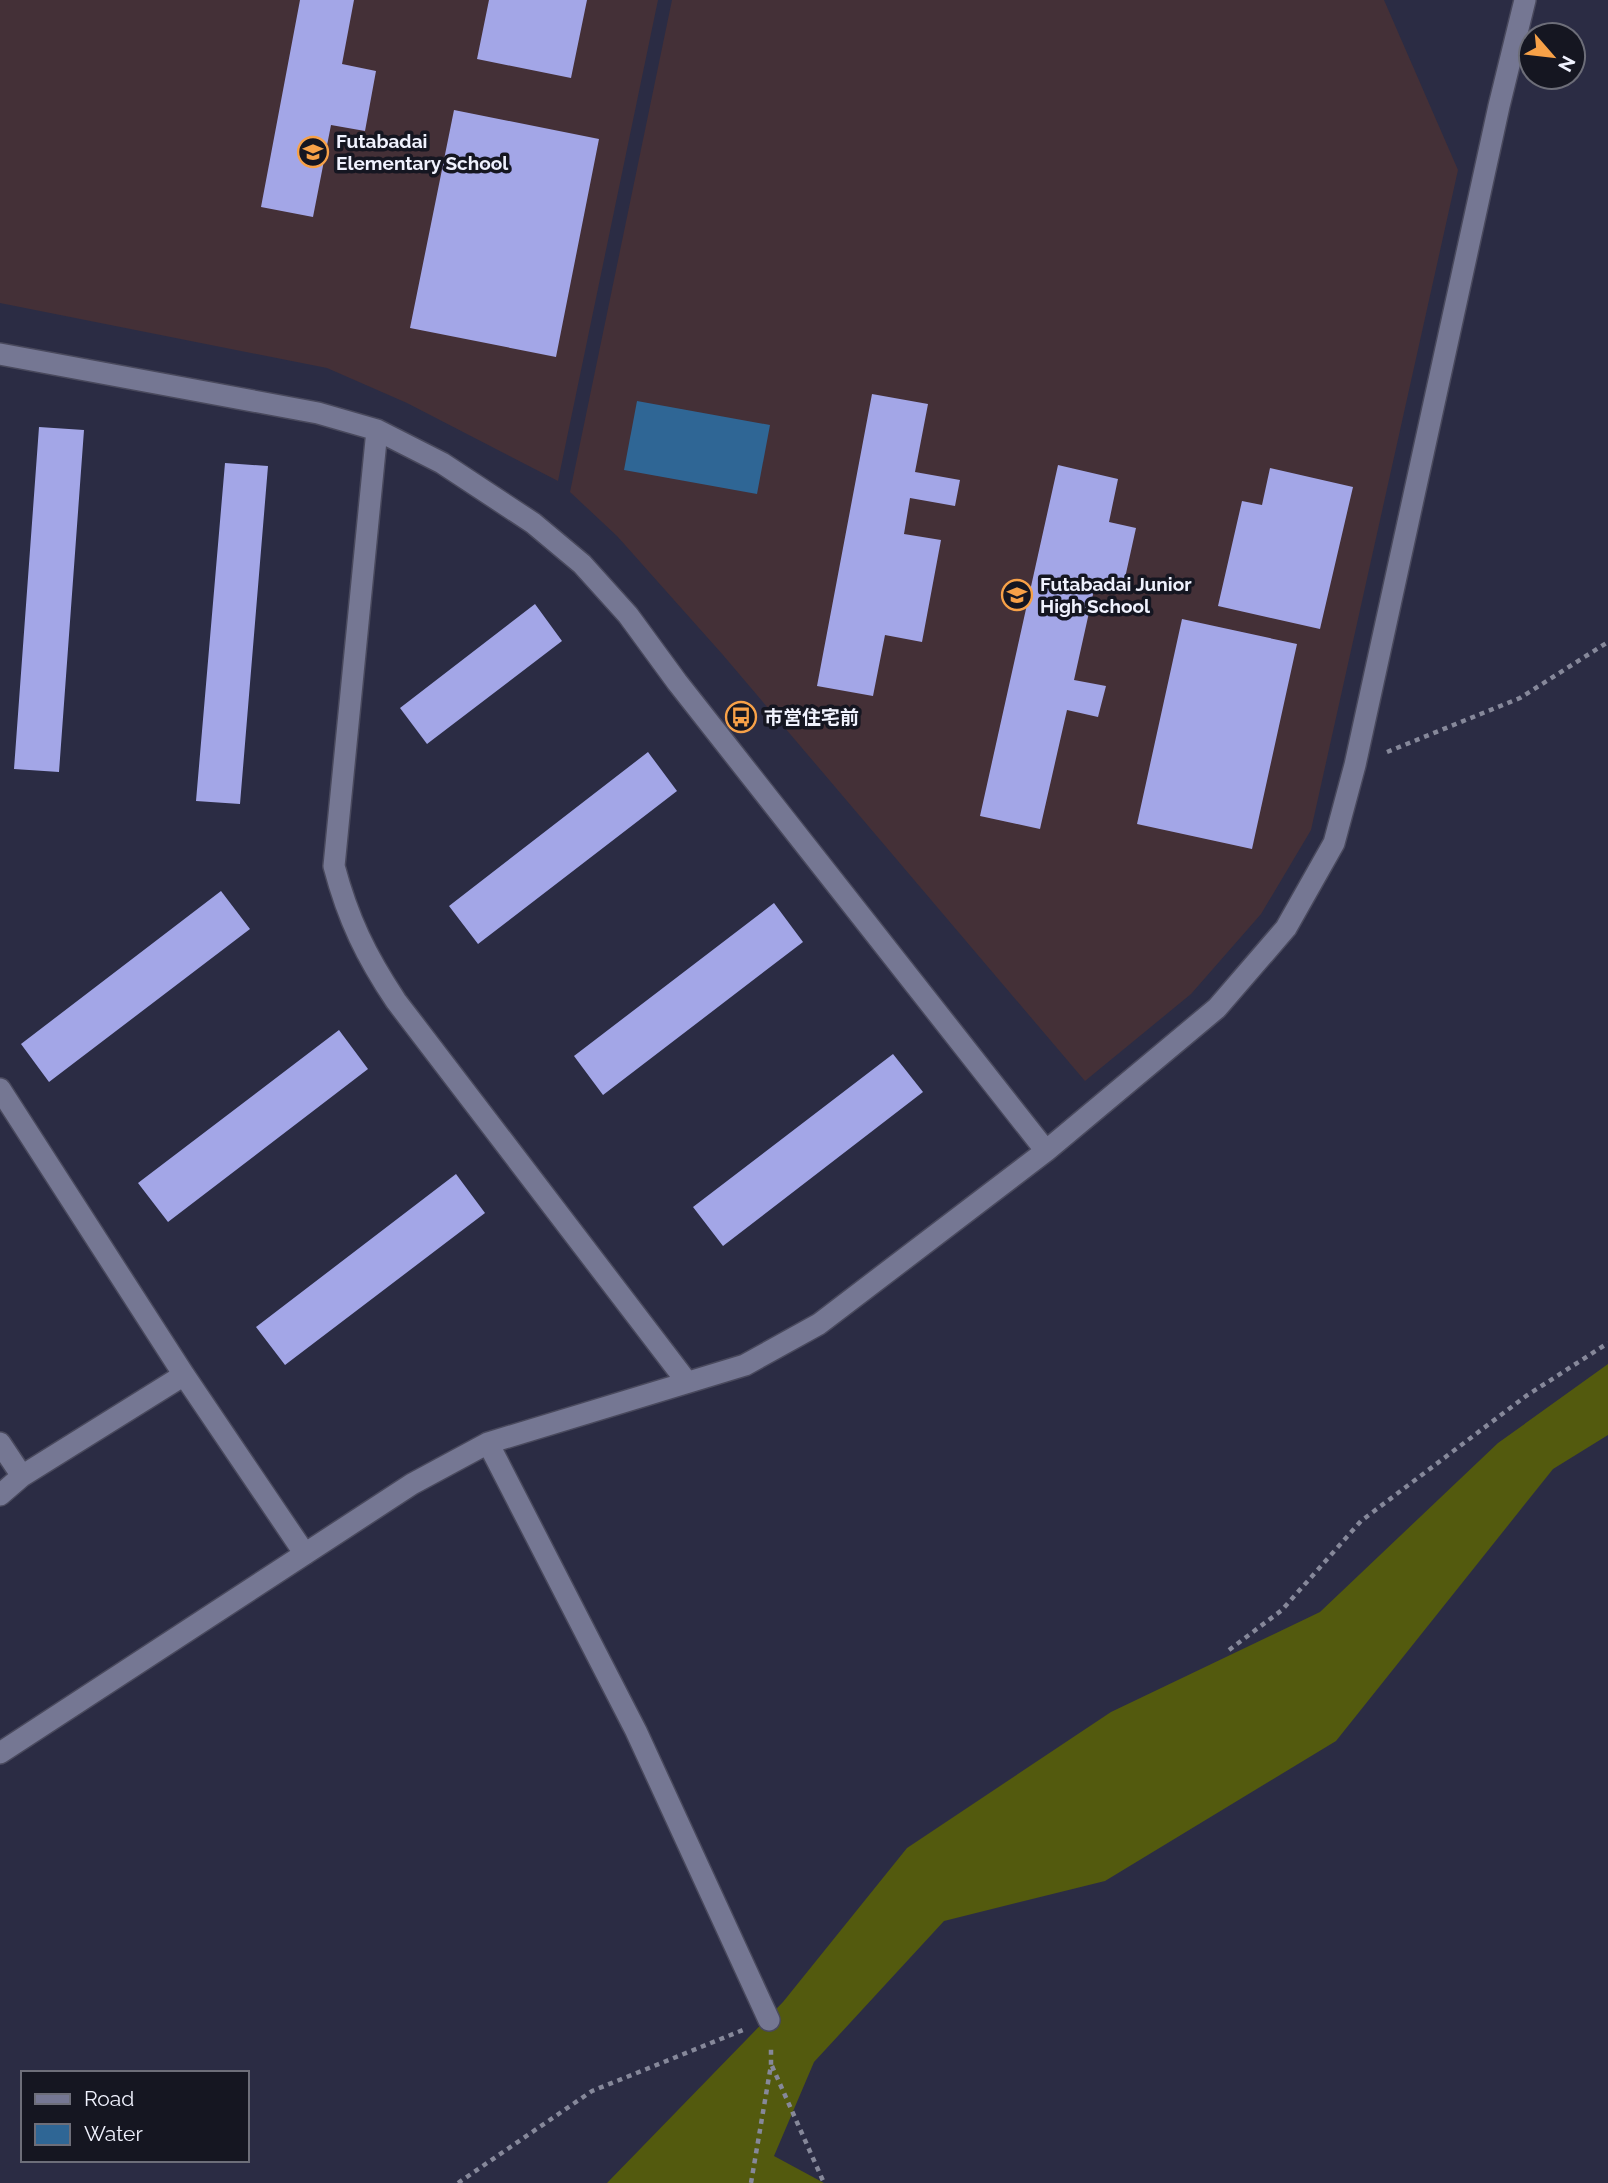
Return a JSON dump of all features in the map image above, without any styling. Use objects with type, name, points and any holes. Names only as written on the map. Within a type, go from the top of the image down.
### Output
[{"type":"street","points":[[0,1753],[412,1484],[488,1443],[745,1365],[819,1324],[1046,1151],[1217,1008],[1286,928],[1334,843],[1354,765],[1496,119],[1525,0]]},
{"type":"street","points":[[0,354],[318,413],[377,430],[481,486],[533,523],[582,564],[628,615],[677,682],[1046,1151]]},
{"type":"street","points":[[377,430],[334,866],[346,912],[368,960],[396,1001],[687,1381]]},
{"type":"street","points":[[0,1089],[184,1375],[305,1554]]},
{"type":"street","points":[[0,1495],[22,1476],[184,1375]]},
{"type":"street","points":[[0,1443],[22,1476]]},
{"type":"street","points":[[488,1443],[636,1731],[769,2020]]},
{"type":"path","points":[[1354,765],[1520,698],[1608,642]]},
{"type":"path","points":[[1229,1650],[1282,1611],[1361,1521],[1526,1396],[1608,1343]]},
{"type":"path","points":[[458,2183],[592,2091],[769,2020]]},
{"type":"path","points":[[751,2183],[772,2066],[824,2183]]},
{"type":"shaded area","name":"Futabadai Elementary School","points":[[0,0],[658,0],[558,481],[407,403],[327,368],[0,303]]},
{"type":"shaded area","name":"Futabadai Junior High School","points":[[672,0],[1384,0],[1458,170],[1311,830],[1261,914],[1191,994],[1085,1081],[723,655],[617,536],[570,492]]},
{"type":"green space","points":[[1608,1364],[1608,1435],[1553,1469],[1336,1741],[1105,1881],[944,1921],[814,2062],[774,2156],[824,2183],[607,2183],[783,2002],[907,1848],[1111,1712],[1320,1612],[1498,1443]]},
{"type":"water","points":[[637,401],[770,425],[757,494],[624,470]]},
{"type":"building","points":[[300,0],[354,0],[342,64],[376,71],[365,131],[331,125],[313,217],[261,207]]},
{"type":"building","points":[[489,0],[587,0],[571,78],[477,59]]},
{"type":"building","points":[[454,110],[599,139],[556,357],[410,328]]},
{"type":"building","points":[[872,394],[928,404],[915,472],[960,480],[955,506],[910,498],[904,534],[941,540],[922,642],[885,635],[873,696],[817,686]]},
{"type":"building","points":[[39,427],[84,430],[59,772],[14,769]]},
{"type":"building","points":[[225,463],[268,466],[240,804],[196,801]]},
{"type":"building","points":[[1058,465],[1118,479],[1109,522],[1136,528],[1123,587],[1096,581],[1074,680],[1106,686],[1098,717],[1067,710],[1040,829],[980,816]]},
{"type":"building","points":[[1270,468],[1353,487],[1320,629],[1218,606],[1242,501],[1262,505]]},
{"type":"building","points":[[535,604],[562,641],[427,744],[400,708]]},
{"type":"building","points":[[1182,619],[1297,644],[1252,849],[1137,824]]},
{"type":"building","points":[[648,752],[677,791],[478,944],[449,906]]},
{"type":"building","points":[[221,891],[250,929],[49,1082],[21,1044]]},
{"type":"building","points":[[774,903],[803,942],[603,1095],[574,1056]]},
{"type":"building","points":[[339,1030],[368,1069],[168,1222],[138,1183]]},
{"type":"building","points":[[893,1054],[923,1092],[723,1246],[693,1207]]},
{"type":"building","points":[[456,1174],[485,1213],[285,1365],[256,1327]]},
{"type":"place","name":"Futabadai Elementary School","points":[[313,152]]},
{"type":"place","name":"Futabadai Junior High School","points":[[1017,595]]},
{"type":"place","name":"市営住宅前","points":[[741,717]]}]
